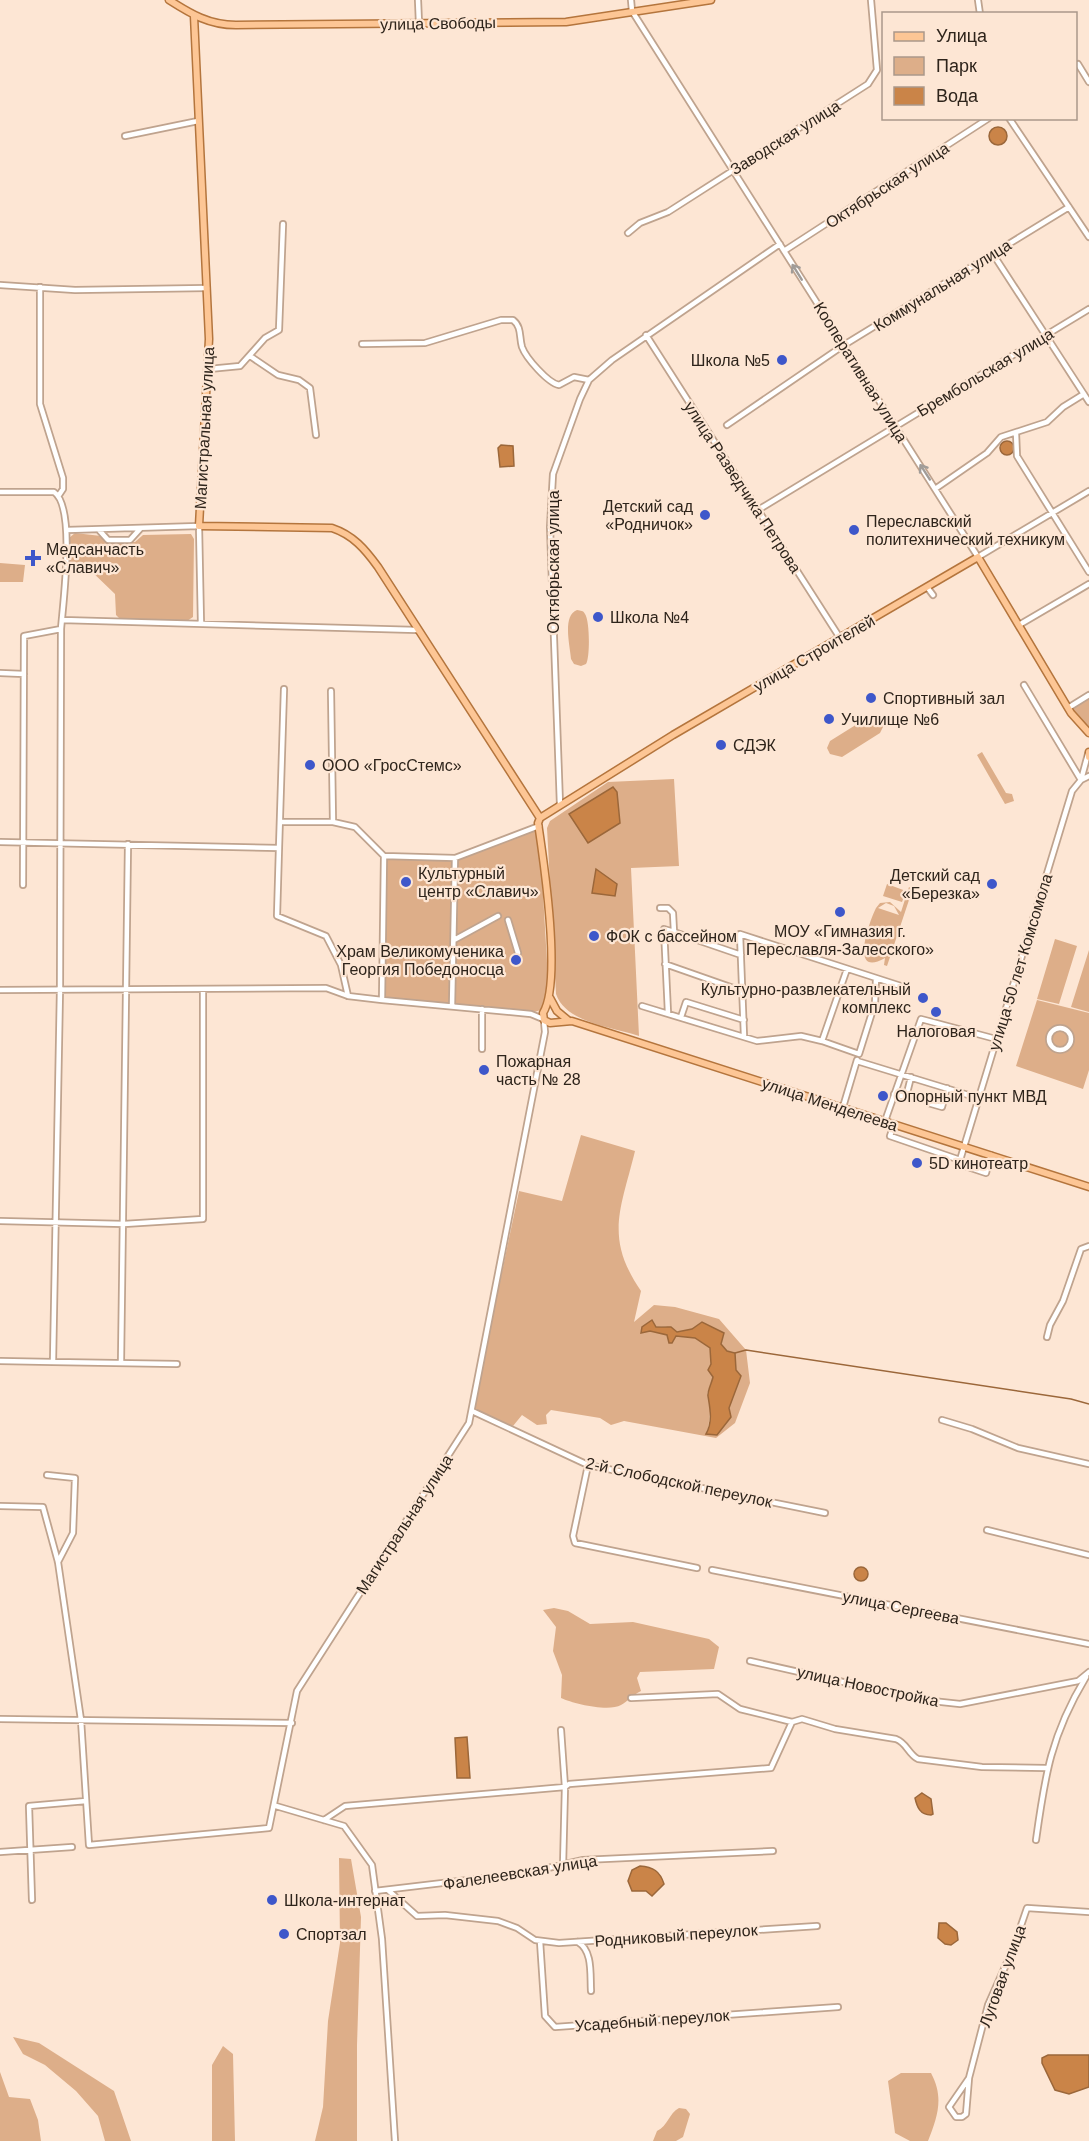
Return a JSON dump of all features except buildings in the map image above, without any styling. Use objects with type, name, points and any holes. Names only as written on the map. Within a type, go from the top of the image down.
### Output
[{"type":"main road","name":"улица Свободы","points":[[169,0],[194,16],[229,25],[566,22],[711,0]]},
{"type":"main road","name":"Магистральная улица","points":[[194,16],[209,369],[199,526],[312,526],[347,533],[367,551],[540,818]]},
{"type":"main road","name":"улица Строителей","points":[[540,818],[673,735],[978,557]]},
{"type":"main road","name":"Кооперативная улица","points":[[978,557],[1068,708],[1089,733]]},
{"type":"main road","points":[[1089,752],[1089,757]]},
{"type":"main road","points":[[540,818],[548,908],[550,998],[544,1020],[570,1021]]},
{"type":"main road","points":[[550,998],[557,1011],[555,1022]]},
{"type":"main road","points":[[545,1010],[551,1008],[570,1021]]},
{"type":"main road","name":"улица Менделеева","points":[[570,1021],[1089,1187]]},
{"type":"street","points":[[418,0],[419,23]]},
{"type":"street","points":[[631,0],[632,11]]},
{"type":"street","name":"Заводская улица","points":[[628,233],[640,223],[668,212],[868,84],[877,70],[871,0]]},
{"type":"street","name":"Кооперативная улица","points":[[632,11],[978,557]]},
{"type":"street","points":[[1077,64],[1089,82]]},
{"type":"street","name":"Октябрьская улица","points":[[784,251],[986,120]]},
{"type":"street","points":[[1010,120],[1089,237]]},
{"type":"street","points":[[125,136],[198,121]]},
{"type":"street","name":"Коммунальная улица","points":[[727,425],[844,345],[1069,207]]},
{"type":"street","points":[[209,369],[240,366],[265,338],[279,330],[283,224]]},
{"type":"street","name":"Октябрьская улица","points":[[560,805],[550,527],[553,474],[574,413],[589,380],[646,335],[780,244]]},
{"type":"street","points":[[993,254],[1089,402]]},
{"type":"street","points":[[0,285],[75,290],[207,288]]},
{"type":"street","points":[[40,287],[40,404],[63,478],[63,489],[59,495],[67,530],[61,629],[62,844],[53,1362]]},
{"type":"street","name":"Брембольская улица","points":[[758,510],[1089,309]]},
{"type":"street","points":[[362,344],[418,344],[501,320],[516,321],[522,349],[547,380],[559,385],[573,377],[589,380]]},
{"type":"street","name":"улица Разведчика Петрова","points":[[646,335],[840,638]]},
{"type":"street","points":[[250,356],[278,375],[299,380],[310,388],[316,435]]},
{"type":"street","points":[[935,489],[987,453],[1001,437],[1047,422],[1063,407],[1084,394]]},
{"type":"street","points":[[1016,433],[1017,456],[1089,572]]},
{"type":"street","points":[[0,492],[48,490],[59,495]]},
{"type":"street","name":"улица Строителей","points":[[978,557],[1089,491]]},
{"type":"street","points":[[67,530],[199,526],[201,624]]},
{"type":"street","points":[[99,530],[108,540],[130,540],[140,529]]},
{"type":"street","points":[[1019,625],[1089,584]]},
{"type":"street","points":[[927,587],[933,595]]},
{"type":"street","points":[[62,620],[417,630]]},
{"type":"street","points":[[22,885],[24,636],[61,629]]},
{"type":"street","points":[[0,673],[24,674]]},
{"type":"street","points":[[1024,685],[1081,780],[1089,776]]},
{"type":"street","points":[[284,689],[277,916],[326,936],[341,965],[348,996]]},
{"type":"street","points":[[331,691],[333,822]]},
{"type":"street","points":[[1068,708],[1089,695]]},
{"type":"street","name":"улица 50 лет Комсомола","points":[[960,1160],[1072,791],[1081,780],[1089,752]]},
{"type":"street","points":[[281,822],[333,822],[355,827],[384,856],[455,858],[539,826]]},
{"type":"street","points":[[0,842],[279,848]]},
{"type":"street","points":[[121,1362],[128,844]]},
{"type":"street","points":[[381,1000],[384,856]]},
{"type":"street","points":[[452,1006],[455,858]]},
{"type":"street","points":[[660,908],[668,908],[672,911],[674,932]]},
{"type":"street","points":[[454,940],[498,916]]},
{"type":"street","points":[[508,920],[518,953]]},
{"type":"street","points":[[668,1013],[663,929],[741,954]]},
{"type":"street","points":[[744,1036],[740,934],[907,988]]},
{"type":"street","points":[[665,964],[742,991]]},
{"type":"street","points":[[822,1041],[846,969]]},
{"type":"street","points":[[843,1107],[875,1003],[876,979]]},
{"type":"street","points":[[0,990],[326,988],[348,996],[531,1014],[544,1020],[545,1032]]},
{"type":"street","points":[[0,1221],[124,1224],[203,1219],[203,989]]},
{"type":"street","points":[[681,1017],[686,1002],[744,1020]]},
{"type":"street","points":[[642,1006],[744,1036],[758,1044],[801,1036],[859,1054]]},
{"type":"street","points":[[478,1008],[482,1049]]},
{"type":"street","points":[[531,1014],[545,1010]]},
{"type":"street","points":[[885,1121],[921,1018],[996,1039]]},
{"type":"street","points":[[545,1032],[555,1022]]},
{"type":"street","points":[[1063,1029],[1069,1034],[1070,1042],[1064,1049],[1056,1049],[1050,1044],[1049,1036],[1055,1030],[1063,1029]]},
{"type":"street","name":"Магистральная улица","points":[[86,1801],[89,1845],[269,1828],[276,1806],[297,1691],[469,1423],[545,1032]]},
{"type":"street","points":[[857,1061],[978,1098]]},
{"type":"street","points":[[894,1094],[906,1097],[911,1077]]},
{"type":"street","points":[[928,1103],[942,1107],[947,1088]]},
{"type":"street","points":[[894,1124],[890,1136],[960,1160],[965,1166],[986,1173],[991,1155]]},
{"type":"street","points":[[1047,1337],[1050,1325],[1063,1301],[1081,1249],[1089,1246]]},
{"type":"street","points":[[0,1361],[177,1364]]},
{"type":"street","name":"2-й Слободской переулок","points":[[472,1411],[588,1465],[825,1513]]},
{"type":"street","points":[[942,1420],[972,1429],[1017,1448],[1089,1464]]},
{"type":"street","points":[[588,1465],[573,1536],[575,1543],[697,1568]]},
{"type":"street","points":[[47,1475],[75,1478],[73,1533],[58,1562]]},
{"type":"street","points":[[0,1506],[43,1508],[58,1562],[81,1720],[86,1801],[29,1806],[32,1900]]},
{"type":"street","points":[[987,1530],[1089,1555]]},
{"type":"street","name":"улица Сергеева","points":[[712,1570],[1089,1644]]},
{"type":"street","name":"улица Новостройка","points":[[750,1661],[923,1700],[960,1704],[1078,1681],[1089,1672]]},
{"type":"street","points":[[1036,1840],[1046,1768],[1065,1712],[1089,1672]]},
{"type":"street","points":[[631,1698],[718,1694],[740,1709],[792,1722],[802,1719],[835,1729],[896,1739],[904,1742],[912,1756],[918,1759],[982,1767],[1046,1768]]},
{"type":"street","points":[[0,1719],[292,1723]]},
{"type":"street","points":[[324,1820],[345,1806],[771,1768],[792,1722]]},
{"type":"street","points":[[561,1730],[567,1786],[563,1866]]},
{"type":"street","points":[[276,1806],[344,1826],[372,1865],[382,1939],[395,2141]]},
{"type":"street","points":[[0,1852],[72,1847]]},
{"type":"street","name":"Фалелеевская улица","points":[[375,1891],[526,1874],[583,1860],[773,1851]]},
{"type":"street","points":[[388,1891],[417,1916],[445,1915],[498,1921],[517,1928],[538,1940]]},
{"type":"street","name":"Луговая улица","points":[[969,2078],[950,2107],[956,2117],[966,2114],[969,2078],[988,2005],[1027,1908],[1089,1912]]},
{"type":"street","name":"Родниковый переулок","points":[[538,1940],[578,1942],[817,1926]]},
{"type":"street","name":"Усадебный переулок","points":[[538,1940],[545,2016],[555,2027],[838,2007]]},
{"type":"street","points":[[578,1942],[585,1946],[588,1957],[591,1991]]},
{"type":"green space","points":[[75,533],[101,536],[106,542],[135,542],[143,535],[191,534],[194,539],[193,617],[187,621],[120,619],[116,615],[115,594],[88,568],[65,569],[69,538]]},
{"type":"green space","points":[[0,563],[25,565],[23,582],[0,582]]},
{"type":"green space","points":[[577,610],[585,614],[589,631],[587,660],[586,664],[581,666],[574,664],[571,659],[569,639],[568,624],[572,613]]},
{"type":"green space","points":[[1089,697],[1089,730],[1070,709]]},
{"type":"green space","points":[[870,716],[881,719],[884,725],[880,733],[842,757],[830,754],[827,748],[830,741]]},
{"type":"green space","points":[[982,752],[1006,793],[1012,794],[1014,801],[1005,804],[977,755]]},
{"type":"green space","points":[[674,779],[679,866],[631,868],[639,1036],[580,1018],[561,1004],[556,994],[547,828],[550,821],[608,782]]},
{"type":"green space","points":[[539,826],[549,996],[544,1009],[531,1013],[382,1000],[384,856],[455,858]]},
{"type":"green space","points":[[887,884],[906,891],[902,902],[883,896]]},
{"type":"green space","points":[[909,887],[913,888],[887,966],[884,965],[885,958],[874,962],[867,961],[864,955],[864,945],[876,908],[880,903],[890,902],[901,912]],"holes":[[[886,903],[894,906],[899,915],[878,908]]]},
{"type":"green space","points":[[1055,939],[1077,946],[1059,1004],[1037,999]]},
{"type":"green space","points":[[1089,950],[1089,1012],[1071,1007]]},
{"type":"green space","points":[[1037,1000],[1089,1013],[1089,1070],[1083,1089],[1016,1066]]},
{"type":"green space","points":[[581,1135],[635,1151],[619,1223],[622,1254],[641,1291],[634,1322],[654,1305],[675,1307],[719,1319],[746,1350],[750,1383],[735,1423],[716,1438],[624,1421],[611,1425],[600,1418],[551,1410],[546,1415],[547,1424],[537,1425],[522,1415],[513,1426],[473,1410],[519,1191],[562,1201]],"holes":[[[702,1322],[724,1333],[721,1344],[727,1351],[735,1354],[736,1370],[740,1374],[729,1406],[731,1417],[718,1433],[708,1431],[711,1402],[707,1394],[713,1377],[709,1367],[711,1364],[710,1348],[695,1338],[650,1331],[641,1333],[659,1326],[668,1327],[677,1332],[692,1329]]]},
{"type":"green space","points":[[554,1608],[568,1611],[590,1624],[633,1622],[709,1639],[719,1647],[714,1669],[640,1672],[637,1678],[641,1691],[616,1707],[583,1705],[561,1698],[562,1675],[553,1651],[556,1627],[543,1610]]},
{"type":"green space","points":[[339,1858],[351,1859],[361,1917],[357,2141],[315,2141],[323,2107],[328,2021],[340,1943]]},
{"type":"green space","points":[[13,2037],[39,2043],[114,2091],[131,2141],[105,2141],[98,2116],[76,2091],[45,2065],[23,2054]]},
{"type":"green space","points":[[223,2046],[233,2054],[235,2141],[212,2141],[212,2065]]},
{"type":"green space","points":[[0,2072],[9,2097],[30,2099],[38,2120],[41,2141],[0,2141]]},
{"type":"green space","points":[[901,2073],[931,2073],[935,2082],[938,2107],[928,2141],[910,2141],[895,2133],[888,2081]]},
{"type":"green space","points":[[679,2108],[686,2109],[690,2114],[683,2137],[676,2141],[653,2141],[657,2131]]},
{"type":"water","points":[[998,127],[1004,130],[1007,136],[1004,142],[998,145],[992,142],[989,136],[992,130]]},
{"type":"water","points":[[1007,441],[1012,443],[1014,448],[1012,453],[1007,455],[1002,453],[1000,448],[1002,443]]},
{"type":"water","points":[[501,445],[513,446],[514,466],[500,467],[498,448]]},
{"type":"water","points":[[613,787],[617,792],[620,823],[588,843],[569,814]]},
{"type":"water","points":[[596,869],[617,884],[615,896],[592,893]]},
{"type":"water","points":[[652,1320],[656,1327],[671,1327],[677,1332],[692,1329],[702,1322],[724,1333],[721,1344],[727,1351],[735,1353],[736,1370],[741,1376],[729,1408],[731,1417],[717,1435],[706,1434],[710,1420],[708,1394],[713,1377],[708,1370],[711,1364],[710,1348],[695,1338],[676,1336],[672,1343],[669,1343],[667,1335],[650,1331],[641,1333],[642,1327]]},
{"type":"water","points":[[861,1567],[866,1569],[868,1574],[866,1579],[861,1581],[856,1579],[854,1574],[856,1569]]},
{"type":"water","points":[[467,1737],[470,1778],[457,1778],[455,1738]]},
{"type":"water","points":[[922,1793],[931,1799],[933,1814],[931,1815],[922,1812],[917,1804],[915,1798]]},
{"type":"water","points":[[640,1866],[655,1870],[664,1884],[652,1896],[646,1891],[632,1891],[628,1881],[632,1870]]},
{"type":"water","points":[[939,1923],[946,1923],[957,1932],[958,1940],[951,1945],[945,1944],[938,1938]]},
{"type":"water","points":[[1048,2055],[1089,2055],[1089,2087],[1069,2094],[1055,2090],[1042,2063],[1042,2058]]},
{"type":"waterway","points":[[735,1353],[746,1350],[1071,1399],[1089,1404]]},
{"type":"place","name":"Школа №5","points":[[782,360]]},
{"type":"place","name":"Детский сад «Родничок»","points":[[705,515]]},
{"type":"place","name":"Переславский политехнический техникум","points":[[854,530]]},
{"type":"place","name":"Медсанчасть «Славич»","points":[[33,558]]},
{"type":"place","name":"Школа №4","points":[[598,617]]},
{"type":"place","name":"Спортивный зал","points":[[871,698]]},
{"type":"place","name":"Училище №6","points":[[829,719]]},
{"type":"place","name":"СДЭК","points":[[721,745]]},
{"type":"place","name":"ООО «ГросСтемс»","points":[[310,765]]},
{"type":"place","name":"Культурный центр «Славич»","points":[[406,882]]},
{"type":"place","name":"Детский сад «Березка»","points":[[992,884]]},
{"type":"place","name":"МОУ «Гимназия г. Переславля-Залесского»","points":[[840,912]]},
{"type":"place","name":"ФОК с бассейном","points":[[594,936]]},
{"type":"place","name":"Храм Великомученика Георгия Победоносца","points":[[516,960]]},
{"type":"place","name":"Культурно-развлекательный комплекс","points":[[923,998]]},
{"type":"place","name":"Налоговая","points":[[936,1012]]},
{"type":"place","name":"Пожарная часть № 28","points":[[484,1070]]},
{"type":"place","name":"Опорный пункт МВД","points":[[883,1096]]},
{"type":"place","name":"5D кинотеатр","points":[[917,1163]]},
{"type":"place","name":"Школа-интернат","points":[[272,1900]]},
{"type":"place","name":"Спортзал","points":[[284,1934]]}]
